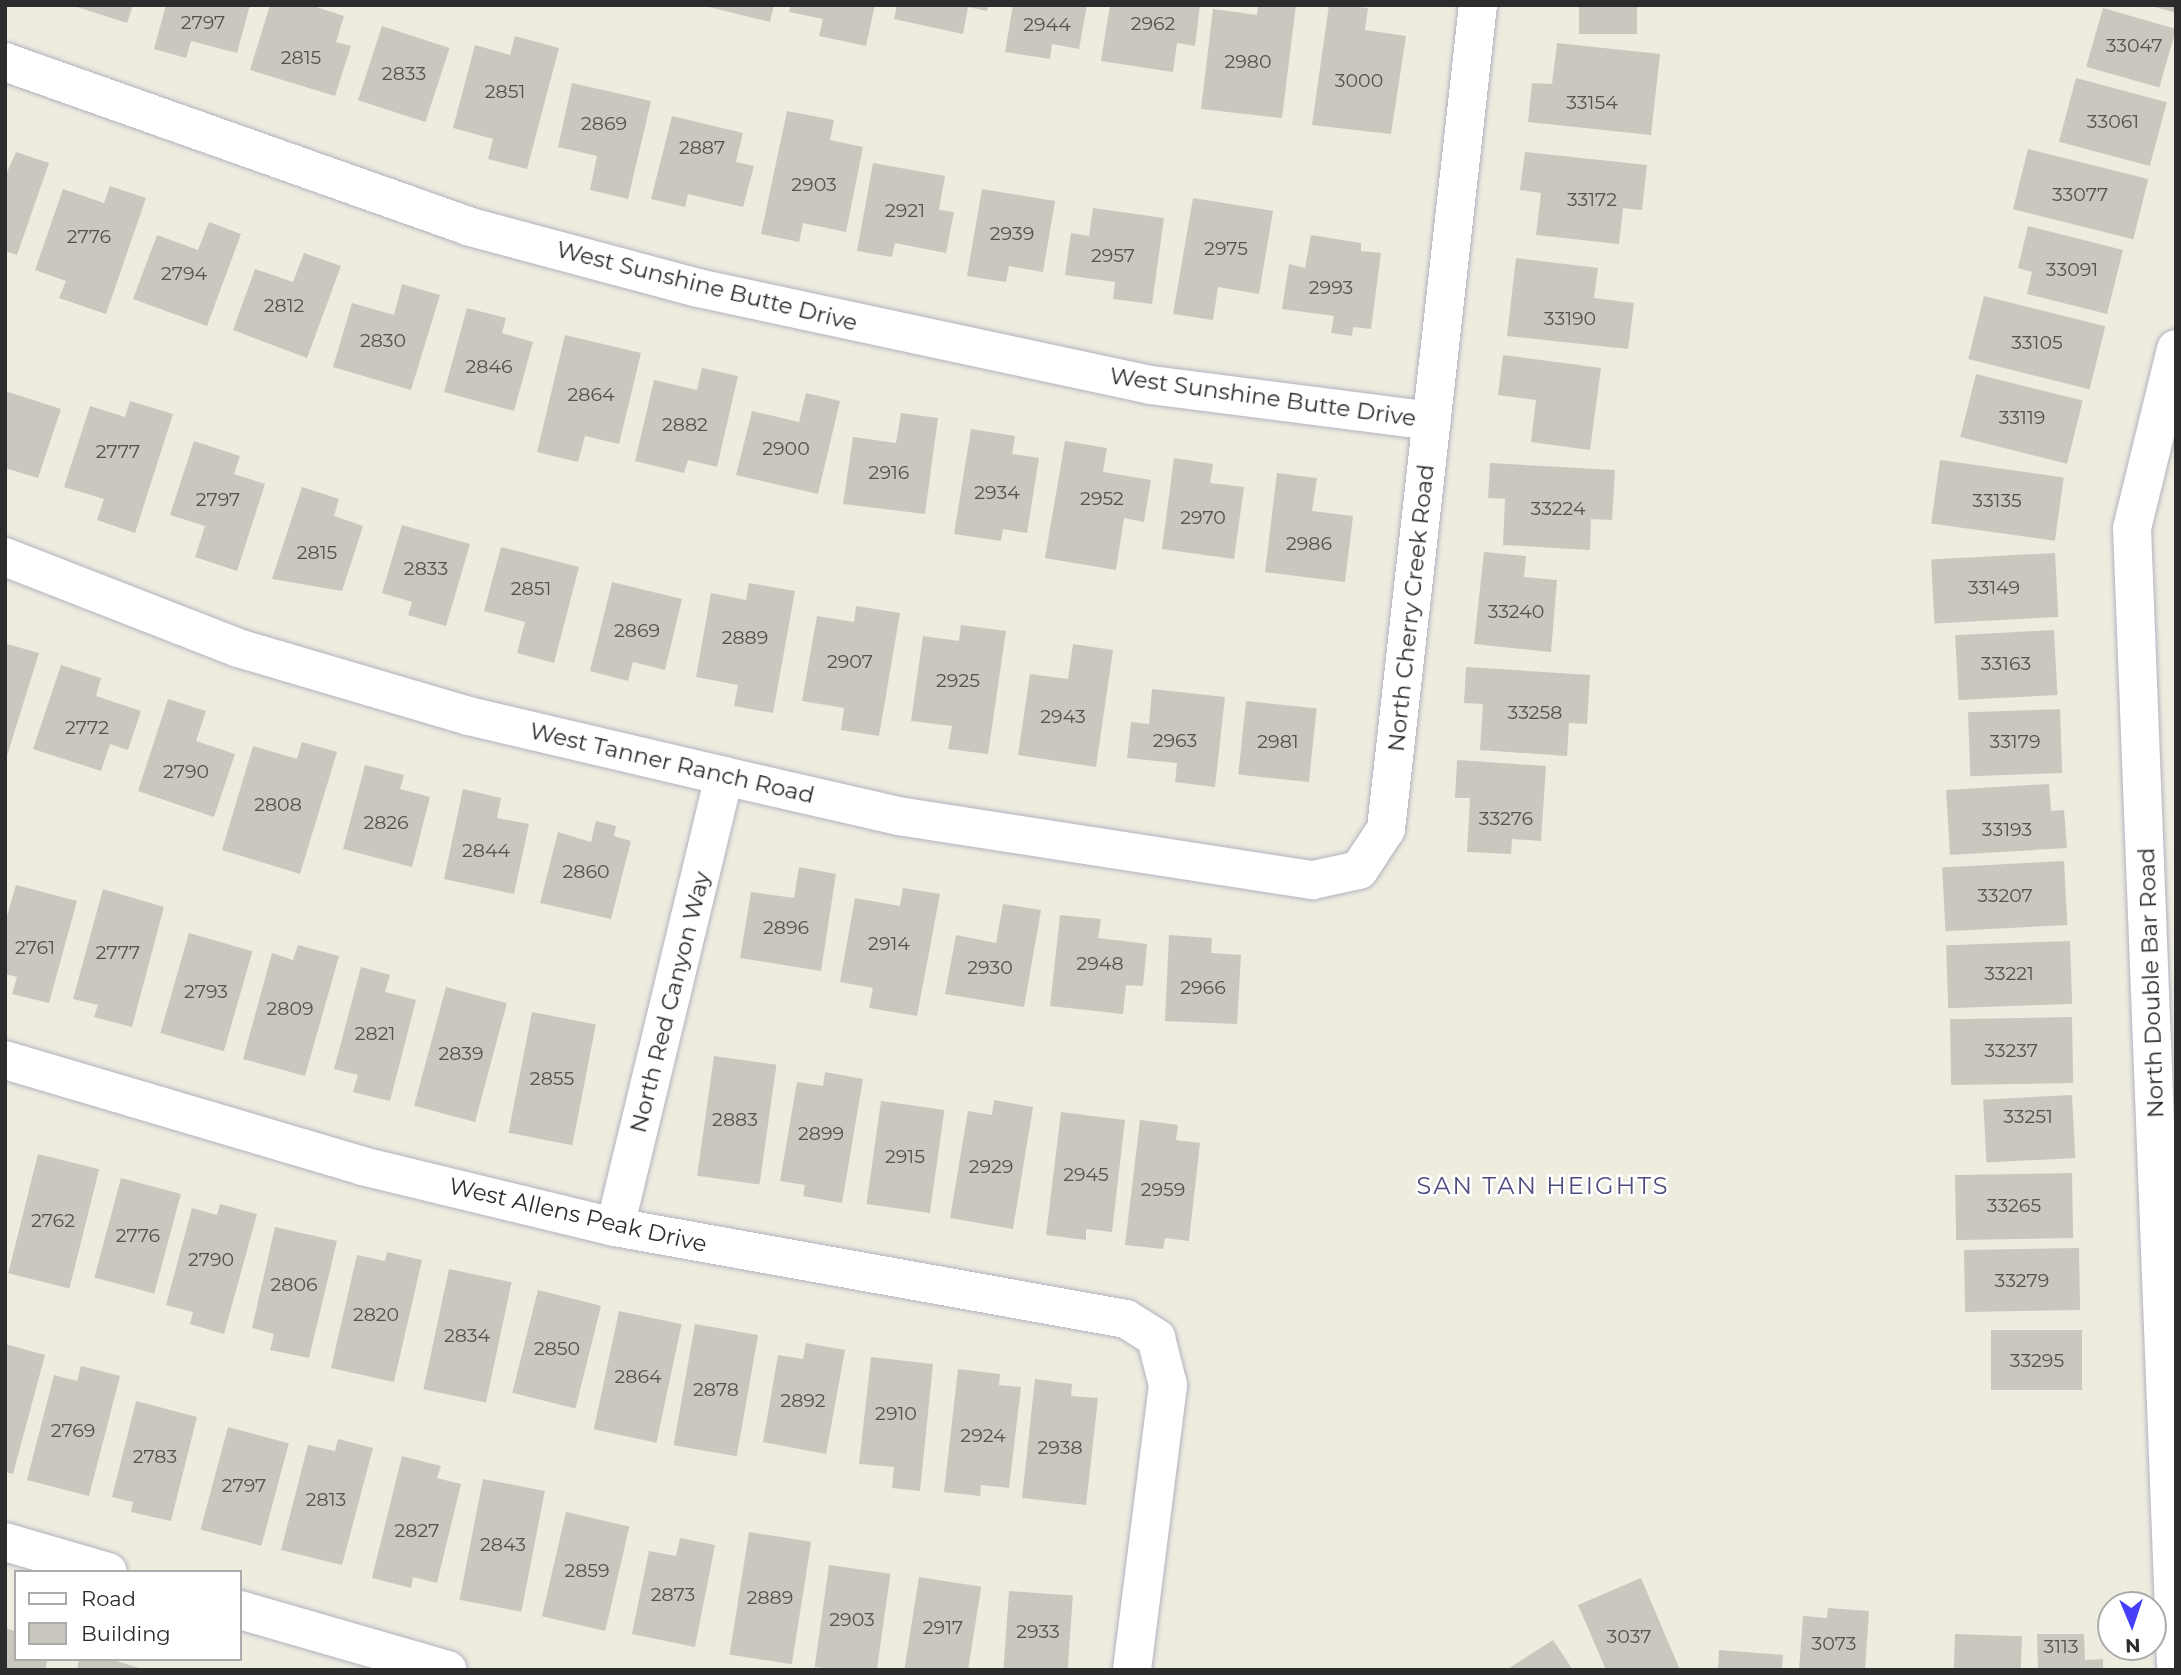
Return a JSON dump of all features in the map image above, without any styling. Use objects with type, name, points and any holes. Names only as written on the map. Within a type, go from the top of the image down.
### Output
[{"type":"street","name":"North Cherry Creek Road","points":[[1359,870],[1386,830],[1478,5]]},
{"type":"street","name":"West Sunshine Butte Drive","points":[[5,62],[467,226],[698,288],[1151,385],[1432,421]]},
{"type":"street","name":"North Double Bar Road","points":[[2176,349],[2164,438],[2133,528],[2162,906],[2176,1663]]},
{"type":"street","name":"West Tanner Ranch Road","points":[[5,556],[238,648],[469,716],[724,776],[898,816],[1313,880],[1359,870]]},
{"type":"street","name":"North Red Canyon Way","points":[[615,1227],[724,776]]},
{"type":"street","name":"West Allens Peak Drive","points":[[5,1060],[362,1166],[615,1227],[1126,1318],[1156,1338],[1168,1385],[1132,1670]]},
{"type":"street","points":[[5,1542],[101,1570]]},
{"type":"street","points":[[242,1611],[448,1670]]},
{"type":"building","points":[[71,5],[133,5],[127,23]]},
{"type":"building","points":[[166,5],[250,5],[237,53],[191,41],[186,58],[154,49]]},
{"type":"building","points":[[270,5],[310,5],[344,16],[336,42],[351,46],[335,96],[250,70]]},
{"type":"building","points":[[701,5],[774,5],[770,22]]},
{"type":"building","points":[[791,5],[875,5],[866,46],[819,36],[823,19],[789,12]]},
{"type":"building","points":[[897,5],[988,5],[987,11],[968,7],[963,34],[894,19]]},
{"type":"building","points":[[1013,5],[1087,5],[1079,49],[1052,44],[1050,59],[1005,52]]},
{"type":"building","points":[[1110,5],[1200,5],[1195,46],[1177,43],[1173,72],[1101,61]]},
{"type":"building","points":[[1258,5],[1296,5],[1282,118],[1201,109],[1213,9],[1257,15]]},
{"type":"building","points":[[1329,5],[1368,8],[1365,30],[1406,36],[1391,134],[1312,125]]},
{"type":"building","points":[[1579,5],[1637,5],[1637,34],[1579,34]]},
{"type":"building","points":[[2176,5],[2176,13],[2152,6]]},
{"type":"building","points":[[2103,8],[2176,29],[2159,88],[2086,67]]},
{"type":"building","points":[[382,26],[450,48],[425,122],[358,100]]},
{"type":"building","points":[[515,36],[559,48],[527,169],[488,159],[493,139],[453,128],[475,45],[510,55]]},
{"type":"building","points":[[1557,43],[1660,54],[1651,135],[1528,122],[1532,83],[1552,84]]},
{"type":"building","points":[[2076,78],[2167,102],[2150,166],[2059,142]]},
{"type":"building","points":[[572,83],[651,101],[628,199],[590,190],[597,156],[558,147]]},
{"type":"building","points":[[787,111],[834,120],[830,140],[863,147],[846,232],[803,223],[799,242],[761,234]]},
{"type":"building","points":[[672,116],[743,133],[736,162],[754,166],[743,207],[688,194],[685,207],[651,199]]},
{"type":"building","points":[[2028,149],[2148,179],[2133,239],[2013,209]]},
{"type":"building","points":[[16,152],[49,163],[17,255],[5,251],[5,177]]},
{"type":"building","points":[[1525,152],[1647,165],[1642,210],[1623,208],[1619,244],[1536,235],[1541,193],[1520,190]]},
{"type":"building","points":[[873,163],[945,176],[939,210],[954,212],[946,253],[895,243],[892,257],[857,251]]},
{"type":"building","points":[[110,186],[146,198],[106,314],[59,298],[66,281],[35,270],[63,189],[104,203]]},
{"type":"building","points":[[982,189],[1055,201],[1043,272],[1009,266],[1006,282],[967,276]]},
{"type":"building","points":[[1193,198],[1273,211],[1259,294],[1218,287],[1213,320],[1173,314]]},
{"type":"building","points":[[1093,208],[1164,218],[1152,304],[1113,299],[1115,282],[1065,275],[1071,233],[1089,236]]},
{"type":"building","points":[[209,222],[241,234],[207,326],[133,299],[157,235],[198,250]]},
{"type":"building","points":[[2028,226],[2123,250],[2107,314],[2027,294],[2032,272],[2018,268]]},
{"type":"building","points":[[1311,235],[1361,243],[1361,251],[1381,253],[1371,329],[1353,327],[1352,336],[1331,333],[1334,316],[1282,309],[1289,264],[1305,268]]},
{"type":"building","points":[[304,253],[341,266],[307,358],[233,330],[255,269],[293,282]]},
{"type":"building","points":[[1516,258],[1598,268],[1594,298],[1634,303],[1628,349],[1507,336]]},
{"type":"building","points":[[402,284],[440,295],[411,390],[333,367],[352,303],[394,315]]},
{"type":"building","points":[[1984,296],[2105,326],[2090,389],[1968,359]]},
{"type":"building","points":[[467,308],[506,318],[502,333],[533,342],[514,411],[444,392]]},
{"type":"building","points":[[565,335],[641,353],[619,444],[585,436],[578,462],[537,452]]},
{"type":"building","points":[[1503,355],[1601,368],[1590,450],[1531,442],[1536,400],[1498,395]]},
{"type":"building","points":[[702,368],[738,376],[717,467],[688,460],[684,473],[635,461],[654,380],[697,390]]},
{"type":"building","points":[[1976,374],[2083,401],[2067,464],[1960,437]]},
{"type":"building","points":[[5,391],[61,409],[38,478],[5,468]]},
{"type":"building","points":[[806,393],[840,401],[818,494],[736,475],[752,411],[799,422]]},
{"type":"building","points":[[130,401],[173,414],[135,533],[97,520],[104,499],[64,487],[90,406],[125,417]]},
{"type":"building","points":[[901,413],[938,418],[925,514],[843,504],[853,437],[896,443]]},
{"type":"building","points":[[971,429],[1015,436],[1012,454],[1039,458],[1027,533],[1003,529],[1001,541],[954,534]]},
{"type":"building","points":[[194,441],[240,456],[234,474],[265,484],[237,571],[195,557],[205,526],[170,515]]},
{"type":"building","points":[[1065,441],[1107,448],[1103,472],[1151,480],[1144,522],[1124,518],[1116,570],[1045,558]]},
{"type":"building","points":[[1174,458],[1213,464],[1210,483],[1244,487],[1234,559],[1162,549]]},
{"type":"building","points":[[1940,460],[2064,477],[2055,541],[1931,523]]},
{"type":"building","points":[[1490,463],[1615,470],[1612,520],[1591,519],[1590,550],[1503,545],[1505,499],[1488,498]]},
{"type":"building","points":[[1277,473],[1317,478],[1312,511],[1353,516],[1345,582],[1265,572]]},
{"type":"building","points":[[302,487],[339,499],[334,516],[363,526],[342,591],[272,579]]},
{"type":"building","points":[[402,525],[470,544],[446,626],[408,615],[412,602],[382,593]]},
{"type":"building","points":[[501,547],[579,567],[554,663],[517,653],[525,622],[484,611]]},
{"type":"building","points":[[1484,552],[1526,556],[1524,577],[1557,580],[1551,652],[1474,644]]},
{"type":"building","points":[[2055,553],[2058,617],[1935,623],[1931,559]]},
{"type":"building","points":[[612,582],[682,599],[665,670],[633,662],[628,681],[590,671]]},
{"type":"building","points":[[749,583],[795,591],[773,713],[734,706],[738,685],[696,677],[711,593],[746,600]]},
{"type":"building","points":[[856,606],[900,613],[879,736],[841,730],[844,708],[802,701],[817,616],[854,622]]},
{"type":"building","points":[[961,625],[1006,631],[988,754],[948,749],[952,726],[911,721],[923,636],[959,641]]},
{"type":"building","points":[[2054,630],[2057,695],[1959,700],[1955,635]]},
{"type":"building","points":[[7,644],[39,653],[6,759],[5,649]]},
{"type":"building","points":[[1073,644],[1113,650],[1096,767],[1018,755],[1030,674],[1068,679]]},
{"type":"building","points":[[61,665],[101,678],[96,696],[141,711],[128,750],[110,744],[101,771],[33,749]]},
{"type":"building","points":[[1466,667],[1590,675],[1587,724],[1569,723],[1567,756],[1480,750],[1483,704],[1464,703]]},
{"type":"building","points":[[1152,689],[1225,697],[1215,787],[1175,782],[1177,763],[1127,758],[1131,722],[1149,724]]},
{"type":"building","points":[[168,699],[206,711],[196,741],[235,754],[214,817],[138,791]]},
{"type":"building","points":[[1246,701],[1317,708],[1309,782],[1238,775]]},
{"type":"building","points":[[2060,709],[2062,773],[1970,776],[1968,712]]},
{"type":"building","points":[[302,742],[337,752],[300,874],[222,850],[253,746],[297,759]]},
{"type":"building","points":[[1457,760],[1546,766],[1541,841],[1512,839],[1511,854],[1467,852],[1470,798],[1455,798]]},
{"type":"building","points":[[365,765],[404,775],[400,789],[430,797],[412,867],[343,849]]},
{"type":"building","points":[[2049,784],[2051,811],[2064,810],[2067,848],[1950,855],[1946,790]]},
{"type":"building","points":[[463,789],[501,798],[497,818],[529,824],[514,894],[444,879]]},
{"type":"building","points":[[596,821],[616,826],[614,836],[631,841],[611,919],[540,903],[558,832],[591,842]]},
{"type":"building","points":[[2064,861],[2067,925],[1946,931],[1942,867]]},
{"type":"building","points":[[799,867],[836,874],[821,971],[740,958],[751,892],[794,898]]},
{"type":"building","points":[[16,885],[77,901],[49,1003],[12,994],[17,977],[5,974],[5,923]]},
{"type":"building","points":[[903,888],[940,894],[917,1016],[869,1008],[873,988],[840,982],[855,898],[900,906]]},
{"type":"building","points":[[103,889],[164,907],[132,1027],[94,1017],[98,1005],[73,999]]},
{"type":"building","points":[[1003,904],[1041,910],[1024,1007],[945,994],[956,935],[996,943]]},
{"type":"building","points":[[1060,915],[1101,919],[1098,938],[1147,944],[1143,986],[1126,985],[1123,1014],[1050,1006]]},
{"type":"building","points":[[189,933],[252,951],[224,1051],[160,1033]]},
{"type":"building","points":[[1169,935],[1212,938],[1211,953],[1241,955],[1237,1024],[1165,1021]]},
{"type":"building","points":[[2070,941],[2072,1004],[1948,1008],[1946,945]]},
{"type":"building","points":[[298,945],[339,956],[305,1076],[243,1059],[272,953],[293,960]]},
{"type":"building","points":[[361,967],[390,975],[385,992],[416,1000],[390,1101],[353,1092],[358,1075],[334,1069]]},
{"type":"building","points":[[446,987],[507,1003],[475,1122],[414,1106]]},
{"type":"building","points":[[532,1012],[596,1024],[572,1145],[509,1133]]},
{"type":"building","points":[[2072,1017],[2073,1083],[1951,1085],[1950,1019]]},
{"type":"building","points":[[714,1056],[776,1065],[760,1185],[697,1176]]},
{"type":"building","points":[[825,1072],[863,1079],[842,1203],[803,1196],[805,1185],[780,1181],[797,1082],[823,1086]]},
{"type":"building","points":[[2072,1095],[2075,1158],[1986,1163],[1983,1100]]},
{"type":"building","points":[[994,1100],[1033,1107],[1013,1229],[950,1218],[968,1111],[992,1115]]},
{"type":"building","points":[[881,1101],[944,1110],[930,1213],[867,1204]]},
{"type":"building","points":[[1061,1112],[1125,1120],[1112,1232],[1086,1229],[1086,1240],[1046,1235]]},
{"type":"building","points":[[1140,1120],[1178,1125],[1176,1140],[1200,1143],[1189,1241],[1165,1238],[1163,1249],[1125,1245]]},
{"type":"building","points":[[38,1154],[99,1169],[69,1289],[8,1273]]},
{"type":"building","points":[[2072,1173],[2073,1238],[1956,1240],[1955,1175]]},
{"type":"building","points":[[121,1178],[181,1194],[154,1294],[94,1277]]},
{"type":"building","points":[[220,1204],[257,1214],[224,1334],[190,1324],[193,1312],[166,1305],[192,1208],[217,1215]]},
{"type":"building","points":[[275,1227],[337,1241],[309,1358],[270,1350],[274,1334],[252,1328]]},
{"type":"building","points":[[2079,1248],[2080,1310],[1965,1312],[1964,1250]]},
{"type":"building","points":[[387,1252],[422,1260],[394,1382],[331,1368],[357,1255],[385,1261]]},
{"type":"building","points":[[449,1269],[512,1282],[486,1403],[423,1389]]},
{"type":"building","points":[[538,1290],[601,1306],[575,1409],[512,1393]]},
{"type":"building","points":[[619,1311],[682,1324],[656,1443],[594,1429]]},
{"type":"building","points":[[695,1324],[758,1335],[737,1456],[674,1445]]},
{"type":"building","points":[[1991,1330],[2082,1330],[2082,1390],[1991,1390]]},
{"type":"building","points":[[806,1343],[845,1350],[826,1454],[763,1442],[778,1355],[803,1359]]},
{"type":"building","points":[[5,1344],[45,1355],[13,1474],[5,1472]]},
{"type":"building","points":[[871,1357],[933,1364],[920,1491],[892,1488],[894,1467],[859,1464]]},
{"type":"building","points":[[81,1366],[120,1376],[89,1496],[27,1480],[54,1375],[77,1381]]},
{"type":"building","points":[[958,1369],[1000,1374],[999,1385],[1021,1387],[1009,1488],[981,1485],[980,1496],[944,1492]]},
{"type":"building","points":[[1035,1379],[1072,1384],[1071,1396],[1098,1398],[1086,1505],[1022,1498]]},
{"type":"building","points":[[136,1401],[197,1417],[171,1521],[131,1512],[133,1502],[112,1497]]},
{"type":"building","points":[[228,1427],[289,1443],[261,1546],[201,1529]]},
{"type":"building","points":[[338,1439],[373,1448],[342,1565],[281,1550],[308,1445],[335,1451]]},
{"type":"building","points":[[402,1456],[441,1466],[437,1478],[461,1484],[437,1583],[413,1577],[411,1588],[372,1578]]},
{"type":"building","points":[[483,1479],[545,1491],[521,1612],[460,1600]]},
{"type":"building","points":[[566,1512],[629,1527],[605,1631],[542,1616]]},
{"type":"building","points":[[749,1532],[811,1542],[792,1664],[730,1654]]},
{"type":"building","points":[[680,1538],[715,1545],[695,1647],[632,1634],[649,1551],[676,1556]]},
{"type":"building","points":[[829,1565],[890,1574],[877,1670],[815,1667]]},
{"type":"building","points":[[919,1577],[981,1587],[968,1670],[904,1670]]},
{"type":"building","points":[[1641,1578],[1680,1670],[1606,1670],[1578,1605]]},
{"type":"building","points":[[1009,1591],[1073,1595],[1068,1670],[1003,1670]]},
{"type":"building","points":[[1828,1608],[1869,1611],[1865,1670],[1799,1670],[1803,1616],[1827,1618]]},
{"type":"building","points":[[5,1628],[14,1630],[14,1661],[47,1661],[45,1670],[5,1670]]},
{"type":"building","points":[[1955,1634],[2022,1636],[2021,1670],[1954,1670]]},
{"type":"building","points":[[2037,1634],[2084,1634],[2085,1660],[2103,1661],[2103,1670],[2038,1670]]},
{"type":"building","points":[[1553,1640],[1573,1670],[1506,1670]]},
{"type":"building","points":[[1719,1650],[1783,1655],[1782,1670],[1718,1670]]},
{"type":"building","points":[[79,1661],[117,1661],[146,1670],[77,1670]]},
{"type":"district","name":"SAN TAN HEIGHTS","points":[[1543,1186]]}]
